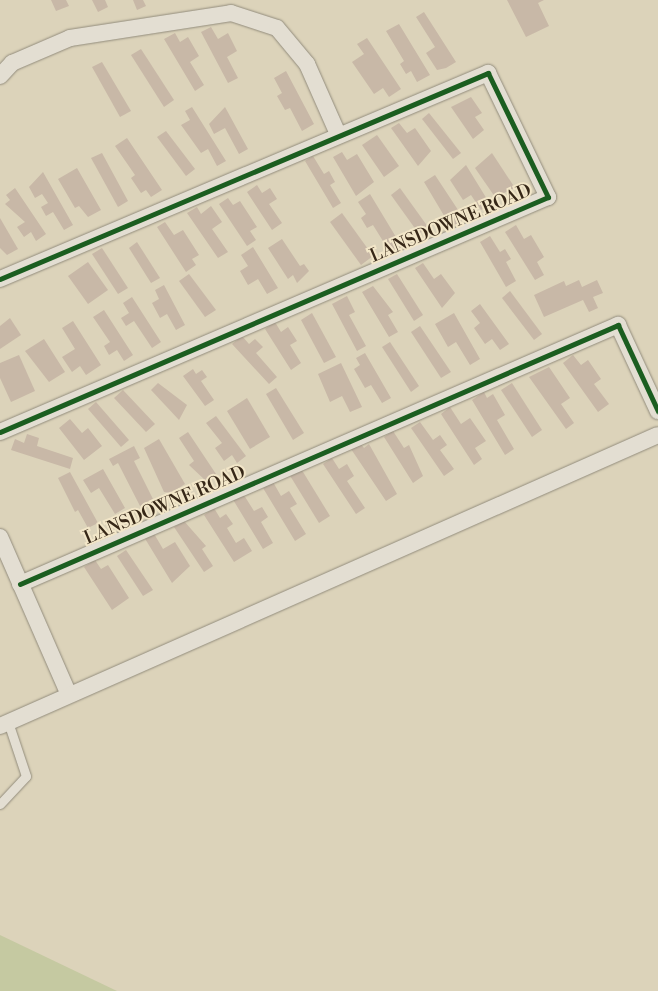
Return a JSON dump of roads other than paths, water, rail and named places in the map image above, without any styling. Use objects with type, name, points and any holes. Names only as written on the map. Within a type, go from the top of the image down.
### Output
[{"type":"street","points":[[0,76],[12,63],[70,38],[231,13],[277,28],[307,64],[338,134]]},
{"type":"street","name":"LANSDOWNE ROAD","points":[[0,279],[338,134],[488,73],[548,197],[0,432]]},
{"type":"street","name":"LANSDOWNE ROAD","points":[[20,584],[618,325],[658,411]]},
{"type":"street","points":[[4,724],[68,693],[658,435]]},
{"type":"street","points":[[0,537],[68,693]]},
{"type":"lane","points":[[0,804],[26,776],[4,724]]}]
